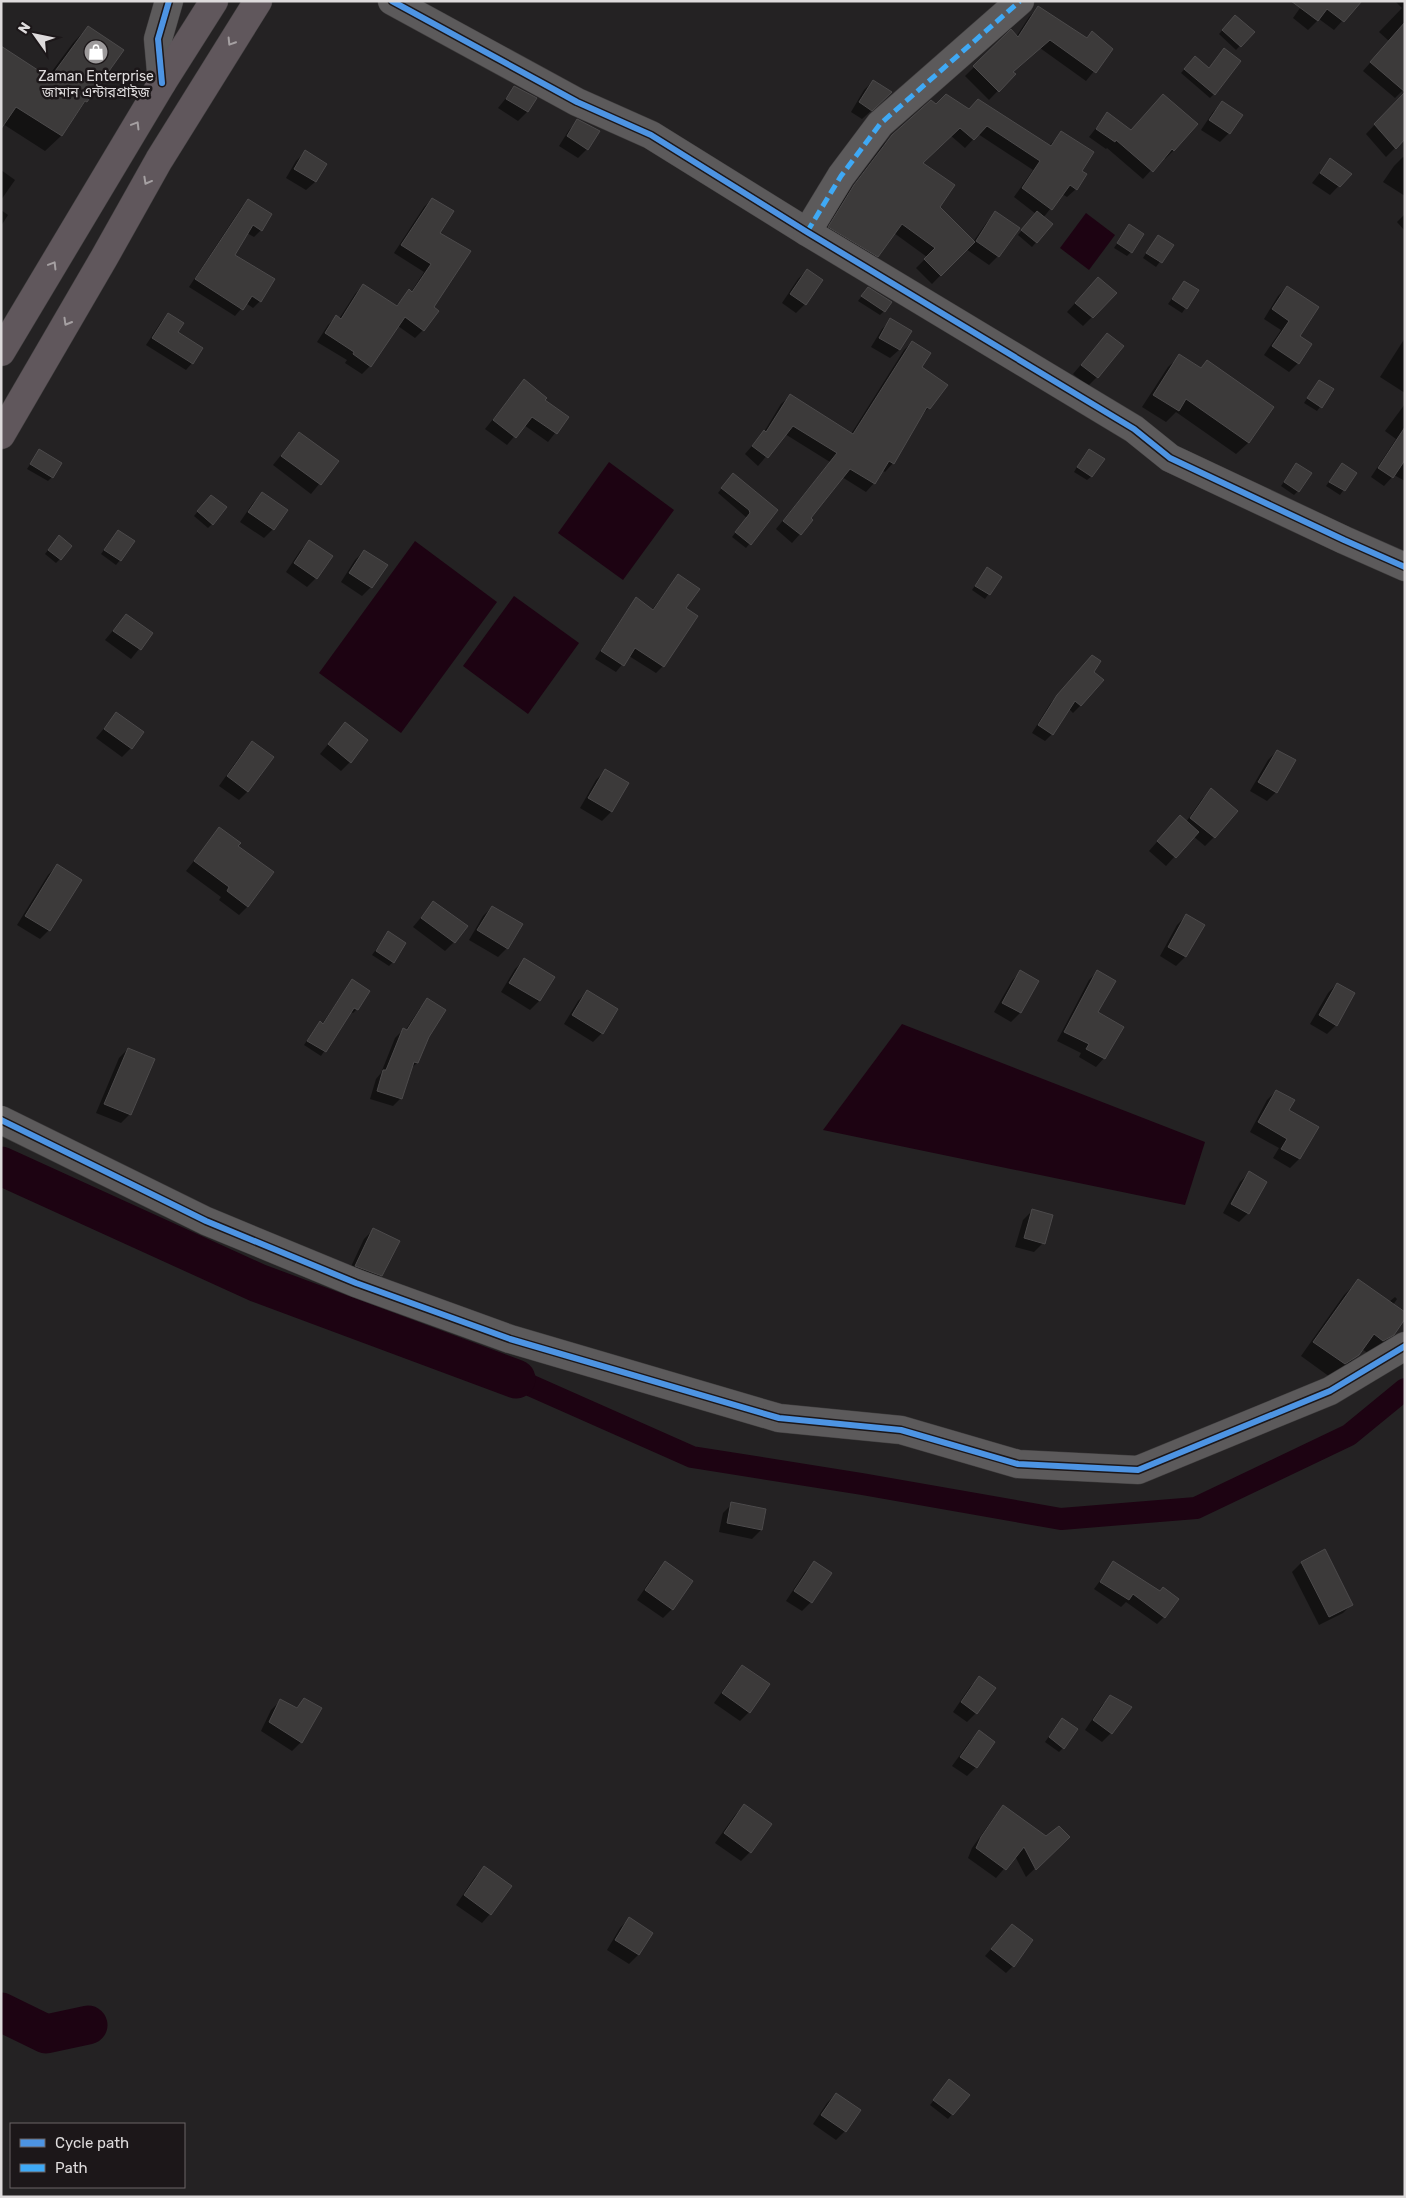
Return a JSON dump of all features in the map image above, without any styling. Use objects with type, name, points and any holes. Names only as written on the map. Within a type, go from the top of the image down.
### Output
[{"type":"highway","points":[[1,352],[162,83],[214,1]]},
{"type":"highway","points":[[1,435],[159,160],[258,2]]},
{"type":"street","points":[[162,83],[158,39],[169,1]]},
{"type":"street","points":[[392,1],[577,102],[651,135],[807,232],[1134,429],[1170,458],[1405,567]]},
{"type":"street","points":[[807,232],[841,176],[880,124],[1020,1]]},
{"type":"street","points":[[1,1120],[206,1221],[356,1283],[510,1339],[779,1418],[901,1430],[1018,1464],[1138,1470],[1330,1391],[1405,1346]]},
{"type":"shaded area","points":[[1086,213],[1115,235],[1089,270],[1060,248]]},
{"type":"shaded area","points":[[609,462],[674,510],[623,580],[558,533]]},
{"type":"shaded area","points":[[415,541],[497,602],[401,733],[319,673]]},
{"type":"shaded area","points":[[514,596],[579,643],[528,714],[463,666]]},
{"type":"shaded area","points":[[902,1024],[1205,1142],[1185,1205],[823,1130]]},
{"type":"building","points":[[1291,1],[1362,1],[1344,22],[1327,9],[1318,21]]},
{"type":"building","points":[[1038,6],[1087,38],[1092,31],[1113,49],[1096,73],[1050,40],[1013,72],[1016,74],[999,92],[973,66],[1011,29],[1018,37]]},
{"type":"building","points":[[1235,15],[1255,32],[1241,47],[1222,30]]},
{"type":"building","points":[[1405,22],[1405,92],[1370,62]]},
{"type":"building","points":[[88,26],[124,50],[87,102],[85,101],[62,136],[16,107],[1,129],[1,46],[50,78]]},
{"type":"building","points":[[1224,48],[1241,61],[1215,95],[1184,69],[1195,56],[1209,68]]},
{"type":"building","points":[[873,80],[892,92],[872,111],[859,102]]},
{"type":"building","points":[[514,86],[537,98],[528,112],[506,99]]},
{"type":"building","points":[[1405,92],[1405,139],[1396,149],[1374,124]]},
{"type":"building","points":[[946,94],[969,109],[978,99],[1051,146],[1061,131],[1094,152],[1082,171],[1087,174],[1077,190],[1070,185],[1052,210],[1022,188],[1040,161],[987,126],[974,140],[960,128],[923,163],[955,185],[940,207],[975,242],[941,276],[924,259],[935,248],[902,224],[878,257],[828,227],[854,185],[892,135],[931,100],[936,104]]},
{"type":"building","points":[[1163,94],[1198,124],[1174,151],[1172,149],[1153,172],[1116,140],[1115,142],[1096,129],[1107,112],[1131,130]]},
{"type":"building","points":[[1222,101],[1243,115],[1230,134],[1209,120]]},
{"type":"building","points":[[577,119],[600,131],[588,150],[567,136]]},
{"type":"building","points":[[305,150],[327,164],[316,182],[294,169]]},
{"type":"building","points":[[1330,158],[1352,174],[1340,187],[1320,173]]},
{"type":"building","points":[[432,198],[454,211],[440,233],[471,251],[434,307],[439,311],[424,331],[405,317],[371,367],[353,354],[354,352],[325,333],[336,315],[341,319],[363,284],[397,306],[409,289],[412,292],[431,264],[401,245]]},
{"type":"building","points":[[248,199],[272,214],[262,231],[253,225],[235,255],[275,279],[261,302],[252,296],[243,310],[195,279]]},
{"type":"building","points":[[995,211],[1020,228],[999,257],[976,241]]},
{"type":"building","points":[[1037,211],[1053,224],[1037,243],[1021,230]]},
{"type":"building","points":[[1129,224],[1144,234],[1132,253],[1117,243]]},
{"type":"building","points":[[1158,235],[1174,245],[1162,263],[1146,253]]},
{"type":"building","points":[[807,269],[823,280],[806,305],[790,294]]},
{"type":"building","points":[[1098,277],[1117,293],[1093,318],[1075,303]]},
{"type":"building","points":[[1184,281],[1199,290],[1187,309],[1172,299]]},
{"type":"building","points":[[1287,286],[1319,307],[1300,336],[1312,344],[1299,364],[1272,346],[1289,321],[1272,309]]},
{"type":"building","points":[[868,287],[892,302],[885,312],[861,296]]},
{"type":"building","points":[[168,313],[184,323],[178,332],[203,348],[193,364],[152,338]]},
{"type":"building","points":[[890,318],[912,331],[900,350],[879,338]]},
{"type":"building","points":[[1107,333],[1124,346],[1098,378],[1081,365]]},
{"type":"building","points":[[912,341],[931,353],[922,367],[948,385],[930,409],[927,407],[894,464],[889,461],[875,484],[850,469],[811,518],[813,520],[801,535],[783,521],[837,453],[793,426],[768,458],[752,446],[764,430],[766,432],[790,394],[853,434]]},
{"type":"building","points":[[1179,354],[1201,368],[1207,360],[1274,407],[1249,443],[1186,399],[1179,411],[1153,395]]},
{"type":"building","points":[[524,379],[547,398],[545,400],[569,417],[557,434],[532,417],[516,438],[493,420]]},
{"type":"building","points":[[1319,380],[1334,389],[1322,408],[1307,398]]},
{"type":"building","points":[[1405,427],[1405,460],[1393,478],[1378,468]]},
{"type":"building","points":[[299,432],[339,461],[321,485],[281,456]]},
{"type":"building","points":[[39,449],[62,463],[53,478],[30,464]]},
{"type":"building","points":[[1089,449],[1105,459],[1092,477],[1077,467]]},
{"type":"building","points":[[1296,463],[1312,473],[1299,492],[1284,482]]},
{"type":"building","points":[[1342,463],[1357,473],[1345,491],[1329,482]]},
{"type":"building","points":[[733,473],[778,510],[751,545],[735,532],[750,513],[749,510],[721,488]]},
{"type":"building","points":[[262,492],[288,510],[274,530],[248,512]]},
{"type":"building","points":[[211,495],[227,507],[213,525],[197,511]]},
{"type":"building","points":[[118,530],[135,541],[121,561],[104,550]]},
{"type":"building","points":[[59,535],[72,546],[61,560],[48,550]]},
{"type":"building","points":[[309,540],[333,556],[317,579],[294,563]]},
{"type":"building","points":[[364,550],[388,565],[372,588],[349,573]]},
{"type":"building","points":[[987,567],[1002,577],[990,595],[975,586]]},
{"type":"building","points":[[678,574],[700,589],[686,608],[698,616],[664,667],[635,648],[624,666],[601,651],[636,597],[653,610]]},
{"type":"building","points":[[126,614],[153,633],[141,650],[113,631]]},
{"type":"building","points":[[1092,655],[1101,661],[1094,672],[1104,680],[1081,706],[1075,701],[1053,735],[1038,725],[1057,695]]},
{"type":"building","points":[[116,712],[144,732],[132,749],[104,729]]},
{"type":"building","points":[[345,722],[368,740],[351,763],[328,744]]},
{"type":"building","points":[[252,741],[274,757],[248,792],[227,776]]},
{"type":"building","points":[[1277,750],[1296,760],[1277,793],[1258,782]]},
{"type":"building","points":[[605,769],[629,783],[612,812],[588,798]]},
{"type":"building","points":[[1211,788],[1238,811],[1215,838],[1190,818]]},
{"type":"building","points":[[1180,815],[1199,832],[1176,858],[1157,841]]},
{"type":"building","points":[[219,827],[241,843],[238,846],[274,872],[248,907],[227,891],[229,887],[194,861]]},
{"type":"building","points":[[57,864],[82,880],[50,931],[25,916]]},
{"type":"building","points":[[433,901],[468,926],[455,943],[421,918]]},
{"type":"building","points":[[492,906],[523,924],[508,949],[477,930]]},
{"type":"building","points":[[1186,914],[1205,925],[1186,957],[1168,947]]},
{"type":"building","points":[[388,931],[406,943],[394,963],[376,951]]},
{"type":"building","points":[[524,958],[555,977],[540,1001],[509,983]]},
{"type":"building","points":[[1020,970],[1039,981],[1021,1013],[1002,1003]]},
{"type":"building","points":[[1097,970],[1116,981],[1098,1012],[1124,1027],[1105,1059],[1086,1049],[1089,1044],[1064,1032]]},
{"type":"building","points":[[352,979],[370,991],[358,1010],[354,1008],[326,1052],[307,1041],[320,1021],[323,1024]]},
{"type":"building","points":[[1337,983],[1355,993],[1337,1026],[1319,1015]]},
{"type":"building","points":[[587,990],[618,1009],[603,1034],[572,1015]]},
{"type":"building","points":[[427,998],[446,1010],[429,1037],[418,1063],[414,1062],[402,1099],[377,1091],[383,1070],[386,1070],[403,1028],[407,1030]]},
{"type":"building","points":[[128,1048],[155,1059],[131,1115],[104,1104]]},
{"type":"building","points":[[1276,1090],[1295,1100],[1289,1110],[1319,1127],[1300,1159],[1281,1149],[1287,1139],[1258,1122]]},
{"type":"building","points":[[1249,1171],[1267,1182],[1249,1214],[1231,1204]]},
{"type":"building","points":[[1032,1209],[1053,1215],[1045,1244],[1024,1238]]},
{"type":"building","points":[[373,1228],[400,1241],[382,1276],[355,1266]]},
{"type":"building","points":[[1358,1279],[1405,1312],[1405,1319],[1394,1335],[1383,1341],[1374,1334],[1359,1355],[1345,1364],[1313,1342]]},
{"type":"building","points":[[731,1502],[766,1509],[762,1530],[727,1523]]},
{"type":"building","points":[[1325,1549],[1353,1605],[1329,1617],[1301,1562]]},
{"type":"building","points":[[665,1561],[693,1581],[673,1610],[645,1590]]},
{"type":"building","points":[[814,1561],[832,1573],[812,1603],[794,1591]]},
{"type":"building","points":[[1113,1561],[1160,1591],[1163,1587],[1179,1599],[1165,1618],[1133,1594],[1129,1600],[1100,1582]]},
{"type":"building","points":[[742,1665],[770,1684],[750,1713],[722,1693]]},
{"type":"building","points":[[979,1676],[996,1688],[977,1714],[961,1702]]},
{"type":"building","points":[[1110,1695],[1132,1707],[1112,1734],[1093,1720]]},
{"type":"building","points":[[304,1698],[322,1708],[302,1743],[269,1722],[280,1699],[297,1708]]},
{"type":"building","points":[[1062,1718],[1078,1729],[1064,1749],[1049,1737]]},
{"type":"building","points":[[979,1730],[995,1742],[977,1768],[960,1757]]},
{"type":"building","points":[[744,1804],[772,1824],[751,1853],[724,1833]]},
{"type":"building","points":[[1003,1805],[1046,1836],[1059,1826],[1070,1837],[1036,1870],[1024,1847],[1006,1870],[976,1848],[981,1837]]},
{"type":"building","points":[[484,1866],[512,1886],[491,1915],[464,1895]]},
{"type":"building","points":[[629,1917],[653,1933],[639,1955],[615,1940]]},
{"type":"building","points":[[1012,1924],[1033,1940],[1014,1967],[991,1949]]},
{"type":"building","points":[[949,2079],[970,2095],[953,2115],[933,2100]]},
{"type":"building","points":[[836,2093],[861,2110],[846,2132],[821,2115]]},
{"type":"waterway","points":[[1,1166],[258,1283],[516,1379]]},
{"type":"waterway","points":[[516,1379],[692,1457],[862,1484],[1061,1519],[1196,1508],[1349,1435],[1405,1389]]},
{"type":"waterway","points":[[1,2012],[46,2034],[88,2025]]},
{"type":"marked path","points":[[807,232],[841,176],[880,124],[1020,1]]},
{"type":"cycle path","points":[[162,83],[158,39],[169,1]]},
{"type":"cycle path","points":[[392,1],[577,102],[651,135],[807,232],[1134,429],[1170,458],[1405,567]]},
{"type":"cycle path","points":[[1,1120],[206,1221],[356,1283],[510,1339],[779,1418],[901,1430],[1018,1464],[1138,1470],[1330,1391],[1405,1346]]},
{"type":"place","name":"Zaman Enterprise জামান এন্টারপ্রাইজ","points":[[96,52]]}]
